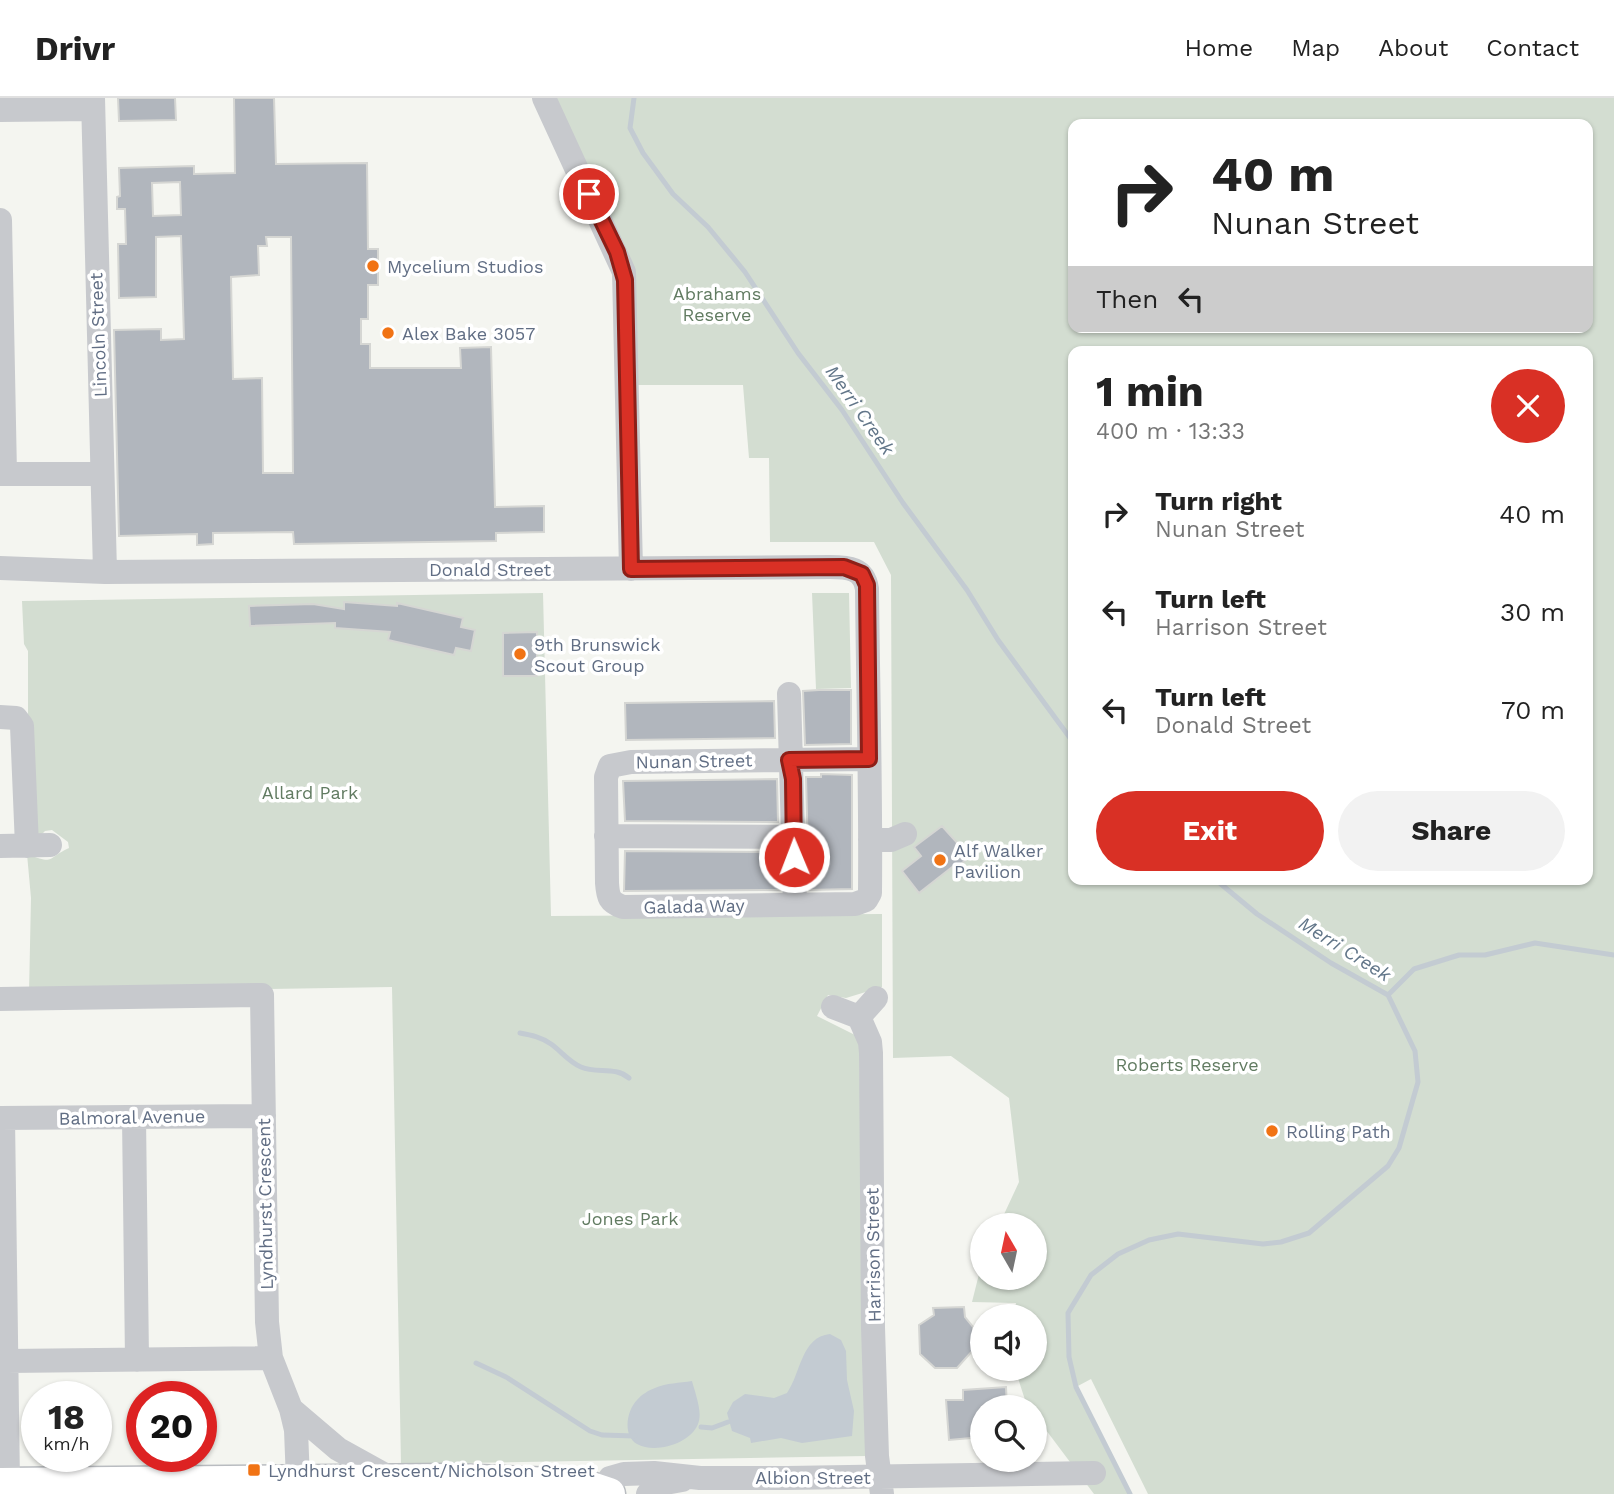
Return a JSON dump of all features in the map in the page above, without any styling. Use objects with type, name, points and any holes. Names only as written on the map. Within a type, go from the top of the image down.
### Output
[{"type":"main road","name":"Albion Street","points":[[4,1484],[452,1479],[500,1474],[582,1472],[608,1488]]},
{"type":"street","points":[[544,98],[624,272],[631,569]]},
{"type":"street","points":[[0,110],[93,103]]},
{"type":"street","name":"Lincoln Street","points":[[93,103],[105,572]]},
{"type":"street","points":[[0,220],[3,474],[102,474]]},
{"type":"street","name":"Donald Street","points":[[0,568],[105,572],[844,567],[862,574],[867,585],[869,759]]},
{"type":"street","name":"Donald Street","points":[[0,583],[105,572]]},
{"type":"street","points":[[789,694],[795,905]]},
{"type":"street","points":[[0,717],[16,718],[22,726],[38,845],[0,846]]},
{"type":"street","points":[[869,759],[870,840],[891,840],[905,834]]},
{"type":"street","name":"Nunan Street","points":[[608,898],[606,776],[610,766],[631,762],[869,759]]},
{"type":"street","points":[[606,836],[794,837]]},
{"type":"street","name":"Galada Way","points":[[608,898],[623,907],[855,904],[866,900],[870,893],[870,840]]},
{"type":"street","name":"Lyndhurst Crescent","points":[[0,999],[262,995],[265,1278],[271,1358],[291,1409],[296,1430],[298,1481]]},
{"type":"street","points":[[833,1007],[859,1017],[876,998]]},
{"type":"street","name":"Harrison Street","points":[[859,1017],[870,1042],[871,1053],[873,1327],[877,1456],[881,1485]]},
{"type":"street","name":"Balmoral Avenue","points":[[2,1118],[264,1115]]},
{"type":"street","points":[[134,1117],[137,1360]]},
{"type":"street","points":[[2,1118],[6,1361],[4,1484]]},
{"type":"street","points":[[6,1361],[271,1358]]},
{"type":"street","name":"Lyndhurst Crescent","points":[[291,1409],[338,1449],[394,1480]]},
{"type":"street","name":"Albion Street","points":[[608,1488],[624,1474],[654,1473],[787,1486],[881,1485],[1094,1473]]},
{"type":"street","name":"Albion Street","points":[[648,1494],[666,1483],[701,1478]]},
{"type":"green space","points":[[554,98],[1614,98],[1614,1494],[1148,1494],[1091,1379],[1076,1387],[1130,1494],[1094,1494],[1047,1431],[1047,1395],[1023,1395],[1019,1381],[1047,1381],[1047,1304],[972,1302],[975,1290],[1047,1290],[1047,1213],[1005,1213],[1019,1182],[1009,1098],[951,1056],[893,1058],[891,575],[874,542],[770,542],[769,458],[749,458],[743,385],[637,385],[634,289]]},
{"type":"green space","points":[[543,593],[551,916],[882,914],[882,987],[846,998],[828,995],[817,1016],[859,1037],[867,1456],[401,1464],[392,987],[29,993],[31,898],[27,854],[47,860],[69,848],[68,842],[52,830],[45,831],[38,838],[28,716],[28,651],[24,644],[22,601]]},
{"type":"green space","points":[[812,593],[849,593],[851,688],[816,689]]},
{"type":"shaded area","points":[[830,1334],[841,1340],[846,1351],[847,1380],[854,1411],[852,1436],[802,1443],[781,1438],[751,1443],[750,1438],[732,1431],[727,1413],[733,1402],[745,1394],[774,1398],[787,1393],[807,1349],[820,1337]]},
{"type":"shaded area","points":[[692,1381],[700,1414],[698,1424],[688,1437],[671,1445],[653,1448],[644,1447],[632,1440],[628,1422],[631,1410],[639,1398],[660,1386]]},
{"type":"building","points":[[118,98],[175,98],[176,120],[119,121]]},
{"type":"building","points":[[234,98],[274,98],[276,164],[367,163],[368,249],[378,249],[378,285],[368,285],[368,319],[361,319],[361,344],[370,344],[370,368],[461,368],[460,348],[491,347],[495,507],[544,506],[544,532],[496,533],[496,541],[294,544],[293,532],[213,533],[213,544],[197,545],[197,534],[119,536],[114,330],[161,329],[161,340],[184,339],[181,236],[156,237],[156,297],[119,298],[118,244],[126,244],[125,209],[117,209],[117,197],[120,196],[119,168],[194,166],[194,174],[235,173]],"holes":[[[180,182],[181,215],[153,216],[152,183]],[[266,237],[291,237],[293,473],[263,473],[262,378],[233,379],[231,277],[259,275],[258,246],[267,246]]]},
{"type":"building","points":[[344,602],[397,606],[397,603],[463,618],[461,627],[475,630],[471,651],[456,648],[454,655],[388,640],[390,632],[335,628],[335,623],[250,626],[249,606],[313,604],[344,609]]},
{"type":"building","name":"9th Brunswick Scout Group","points":[[537,632],[537,676],[503,676],[503,633]]},
{"type":"building","points":[[851,690],[851,744],[805,745],[803,691]]},
{"type":"building","points":[[774,701],[775,738],[626,740],[625,703]]},
{"type":"building","points":[[821,774],[852,775],[852,889],[809,890],[806,777],[821,777]]},
{"type":"building","points":[[777,779],[778,822],[625,821],[623,781]]},
{"type":"building","name":"Alf Walker Pavilion","points":[[942,826],[970,857],[958,866],[956,864],[919,893],[902,871],[921,856],[914,847]]},
{"type":"building","points":[[625,851],[779,852],[780,890],[624,891]]},
{"type":"building","points":[[964,1307],[965,1317],[970,1323],[970,1354],[957,1368],[935,1368],[920,1354],[919,1325],[934,1315],[933,1308]]},
{"type":"building","points":[[1006,1387],[1006,1395],[970,1395],[970,1438],[949,1440],[946,1400],[963,1400],[963,1390]]},
{"type":"waterway","name":"Merri Creek","points":[[634,98],[630,128],[643,153],[673,194],[708,227],[745,272],[798,353],[842,410],[903,503],[967,590],[998,640],[1068,735]]},
{"type":"waterway","name":"Merri Creek","points":[[1130,1494],[1076,1387],[1069,1357],[1068,1313],[1091,1275],[1118,1254],[1149,1240],[1178,1234],[1263,1244],[1281,1242],[1309,1233],[1388,1166],[1399,1148],[1418,1082],[1415,1051],[1388,995],[1331,963],[1257,914],[1222,885]]},
{"type":"waterway","points":[[1388,995],[1414,969],[1459,955],[1485,955],[1535,943],[1614,955]]},
{"type":"waterway","points":[[520,1033],[547,1042],[581,1067],[618,1072],[629,1078]]},
{"type":"waterway","points":[[476,1363],[506,1377],[590,1431],[602,1435],[635,1436]]},
{"type":"waterway","points":[[701,1427],[712,1428],[728,1422]]},
{"type":"place","name":"Mycelium Studios","points":[[373,266]]},
{"type":"place","name":"Alex Bake 3057","points":[[388,333]]},
{"type":"place","name":"9th Brunswick Scout Group","points":[[520,654]]},
{"type":"place","name":"Alf Walker Pavilion","points":[[940,860]]},
{"type":"place","name":"Rolling Path","points":[[1272,1131]]},
{"type":"place","name":"Lyndhurst Crescent/Nicholson Street","points":[[254,1470]]},
{"type":"route","points":[[589,194],[617,252],[625,280],[631,569],[844,567],[862,574],[867,585],[869,759],[789,760],[793,779],[794,857]]},
{"type":"park label","name":"Abrahams Reserve","points":[[717,304]]},
{"type":"park label","name":"Allard Park","points":[[310,792]]},
{"type":"park label","name":"Roberts Reserve","points":[[1187,1064]]},
{"type":"park label","name":"Jones Park","points":[[630,1218]]}]
